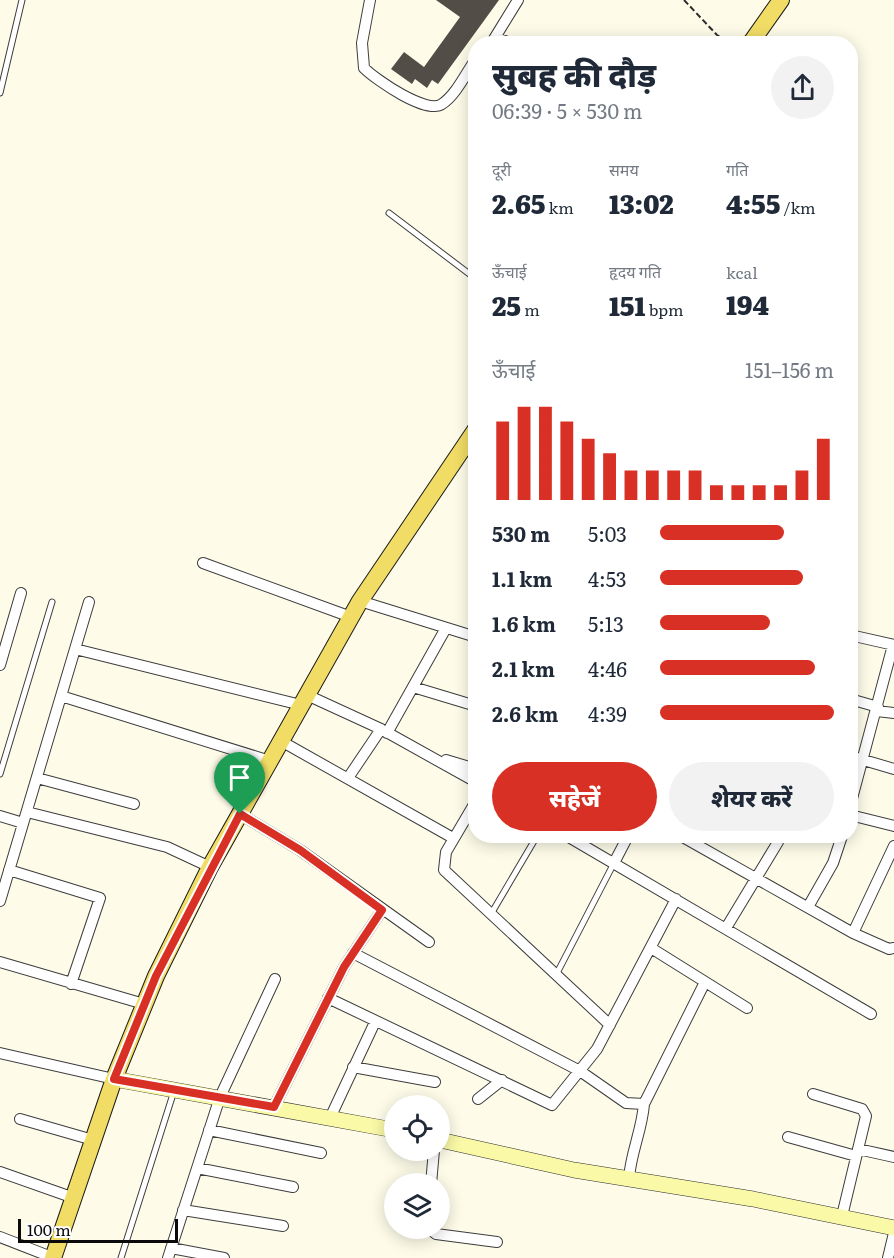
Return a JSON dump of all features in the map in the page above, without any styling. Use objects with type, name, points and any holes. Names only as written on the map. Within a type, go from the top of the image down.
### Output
[{"type":"main road","points":[[756,36],[781,0]]},
{"type":"main road","points":[[54,1258],[114,1079],[144,1004],[210,867],[360,601],[468,441]]},
{"type":"street","points":[[370,0],[362,43],[363,68],[421,105],[434,107],[444,103],[468,69]]},
{"type":"street","points":[[493,36],[518,0]]},
{"type":"street","points":[[203,563],[351,617]]},
{"type":"street","points":[[0,666],[21,593]]},
{"type":"street","points":[[360,601],[468,635]]},
{"type":"street","points":[[0,901],[89,602]]},
{"type":"street","points":[[348,778],[384,731],[413,687],[446,628]]},
{"type":"street","points":[[858,637],[894,645],[858,780]]},
{"type":"street","points":[[75,649],[304,700],[384,731],[468,777]]},
{"type":"street","points":[[413,687],[468,704]]},
{"type":"street","points":[[61,696],[270,761]]},
{"type":"street","points":[[858,702],[894,713]]},
{"type":"street","points":[[281,741],[453,838]]},
{"type":"street","points":[[429,755],[468,767]]},
{"type":"street","points":[[858,758],[894,769]]},
{"type":"street","points":[[37,778],[134,804]]},
{"type":"street","points":[[240,814],[300,850],[429,942]]},
{"type":"street","points":[[468,814],[453,838],[443,861],[444,870],[610,1025]]},
{"type":"street","points":[[0,816],[25,817],[167,847],[210,867]]},
{"type":"street","points":[[858,817],[894,826]]},
{"type":"street","points":[[579,843],[871,1014]]},
{"type":"street","points":[[614,863],[624,843]]},
{"type":"street","points":[[694,843],[854,933],[889,949],[894,948]]},
{"type":"street","points":[[726,928],[777,843]]},
{"type":"street","points":[[808,907],[833,863],[840,843]]},
{"type":"street","points":[[854,933],[894,846]]},
{"type":"street","points":[[9,870],[100,898],[71,984]]},
{"type":"street","points":[[328,998],[552,1105],[580,1071],[610,1025],[676,899]]},
{"type":"street","points":[[274,1107],[328,998],[353,953],[382,910]]},
{"type":"street","points":[[651,948],[747,1008]]},
{"type":"street","points":[[353,953],[580,1071],[626,1103],[644,1104]]},
{"type":"street","points":[[0,962],[144,1004]]},
{"type":"street","points":[[224,1258],[169,1253],[220,1097],[275,979]]},
{"type":"street","points":[[629,1178],[630,1158],[643,1122],[644,1104],[705,982]]},
{"type":"street","points":[[330,1118],[375,1022]]},
{"type":"street","points":[[0,1053],[114,1079],[384,1128]]},
{"type":"street","points":[[353,1067],[435,1082]]},
{"type":"street","points":[[478,1099],[502,1080]]},
{"type":"street","points":[[813,1094],[865,1112],[842,1216]]},
{"type":"street","points":[[20,1119],[93,1140]]},
{"type":"street","points":[[209,1130],[321,1153]]},
{"type":"street","points":[[788,1137],[857,1152],[894,1156]]},
{"type":"street","points":[[450,1142],[574,1170],[842,1216],[894,1228]]},
{"type":"street","points":[[197,1168],[293,1187]]},
{"type":"street","points":[[0,1172],[74,1198]]},
{"type":"street","points":[[183,1210],[283,1226]]},
{"type":"street","points":[[888,1258],[894,1233]]},
{"type":"street","points":[[450,1236],[496,1242]]},
{"type":"street","points":[[0,1237],[54,1258]]},
{"type":"lane","points":[[0,93],[22,0]]},
{"type":"lane","points":[[389,213],[468,273]]},
{"type":"lane","points":[[0,774],[52,602]]},
{"type":"lane","points":[[491,914],[533,843]]},
{"type":"lane","points":[[556,975],[614,863]]},
{"type":"lane","points":[[121,1258],[175,1089]]},
{"type":"path","points":[[684,0],[719,36]]},
{"type":"building","points":[[436,0],[499,0],[473,36],[468,36],[468,43],[438,84],[432,80],[427,88],[415,79],[412,84],[391,69],[404,52],[424,67],[460,17]]},
{"type":"route","points":[[240,814],[300,850],[382,910],[344,967],[302,1046],[274,1107],[114,1079],[156,976],[210,867],[240,814]]}]
